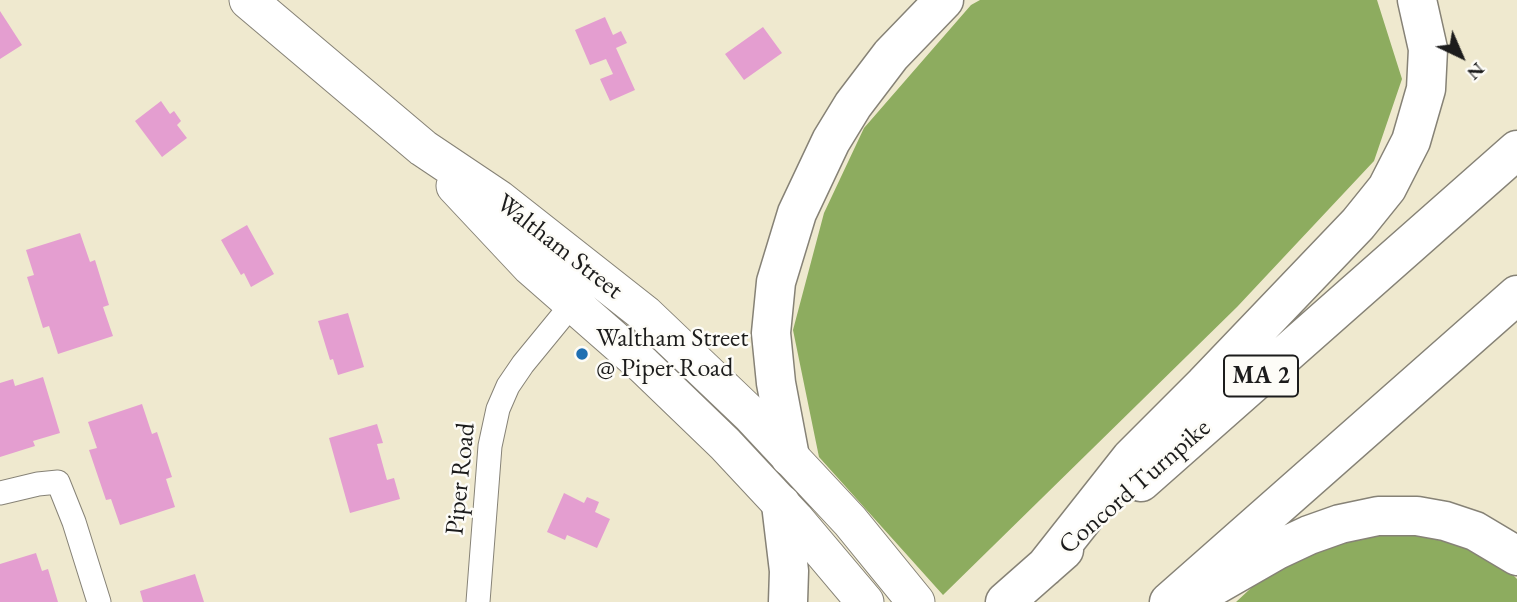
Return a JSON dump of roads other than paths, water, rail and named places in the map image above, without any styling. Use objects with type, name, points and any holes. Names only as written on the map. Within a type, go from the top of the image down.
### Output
[{"type":"highway","points":[[790,457],[776,383],[771,333],[776,282],[794,221],[822,157],[858,97],[906,37],[944,0]]},
{"type":"highway","points":[[1045,567],[1131,458],[1348,234],[1387,188],[1409,148],[1426,89],[1428,50],[1417,0]]},
{"type":"highway","name":"Concord Turnpike","points":[[1005,602],[1517,150]]},
{"type":"highway","points":[[1169,602],[1517,295]]},
{"type":"highway","points":[[781,504],[789,570],[788,602]]},
{"type":"highway","points":[[1186,602],[1293,542],[1326,528],[1366,518],[1404,516],[1444,521],[1475,531],[1517,556]]},
{"type":"main road","name":"Waltham Street","points":[[248,0],[491,208],[597,276],[684,350],[850,521],[916,602]]},
{"type":"main road","name":"Waltham Street","points":[[491,208],[530,266],[657,378],[725,444],[781,504],[865,602]]},
{"type":"main road","points":[[573,303],[597,276]]},
{"type":"street","name":"Piper Road","points":[[478,602],[490,446],[498,409],[508,386],[523,364],[573,303]]},
{"type":"street","points":[[0,493],[58,482],[74,522],[99,602]]},
{"type":"place","name":"Waltham Street @ Piper Road","points":[[582,354]]}]
